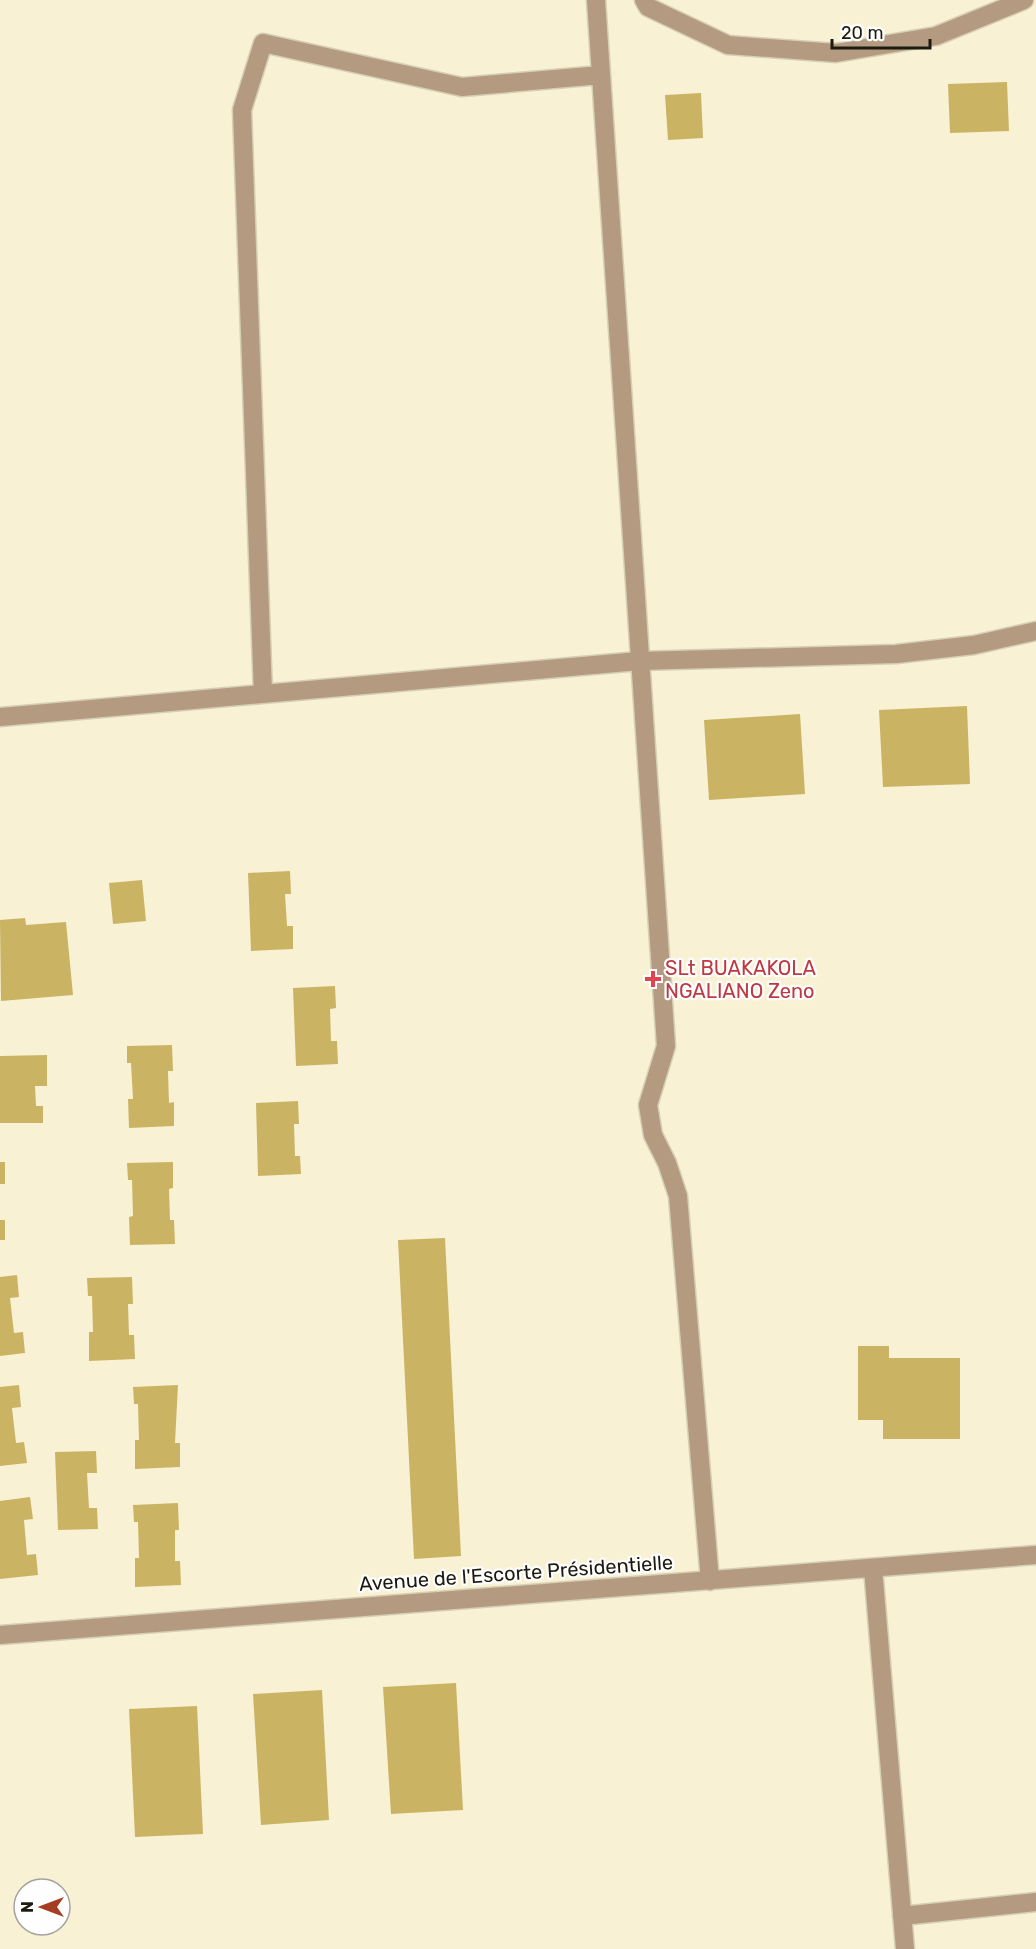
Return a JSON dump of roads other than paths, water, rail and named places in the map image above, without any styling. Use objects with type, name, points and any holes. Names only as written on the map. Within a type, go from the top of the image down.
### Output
[{"type":"street","points":[[596,0],[666,1046],[648,1105],[653,1135],[667,1163],[678,1196],[710,1581]]},
{"type":"street","points":[[644,0],[648,7],[728,45],[836,53],[936,36],[1024,0]]},
{"type":"street","points":[[263,694],[242,110],[263,43],[462,87],[601,75]]},
{"type":"street","points":[[0,717],[639,661],[896,654],[974,645],[1036,631]]},
{"type":"street","name":"Avenue de l'Escorte Présidentielle","points":[[0,1635],[1036,1555]]},
{"type":"street","points":[[873,1568],[905,1949]]},
{"type":"street","points":[[902,1916],[1036,1902]]},
{"type":"place","name":"SLt BUAKAKOLA NGALIANO Zeno","points":[[653,979]]}]
